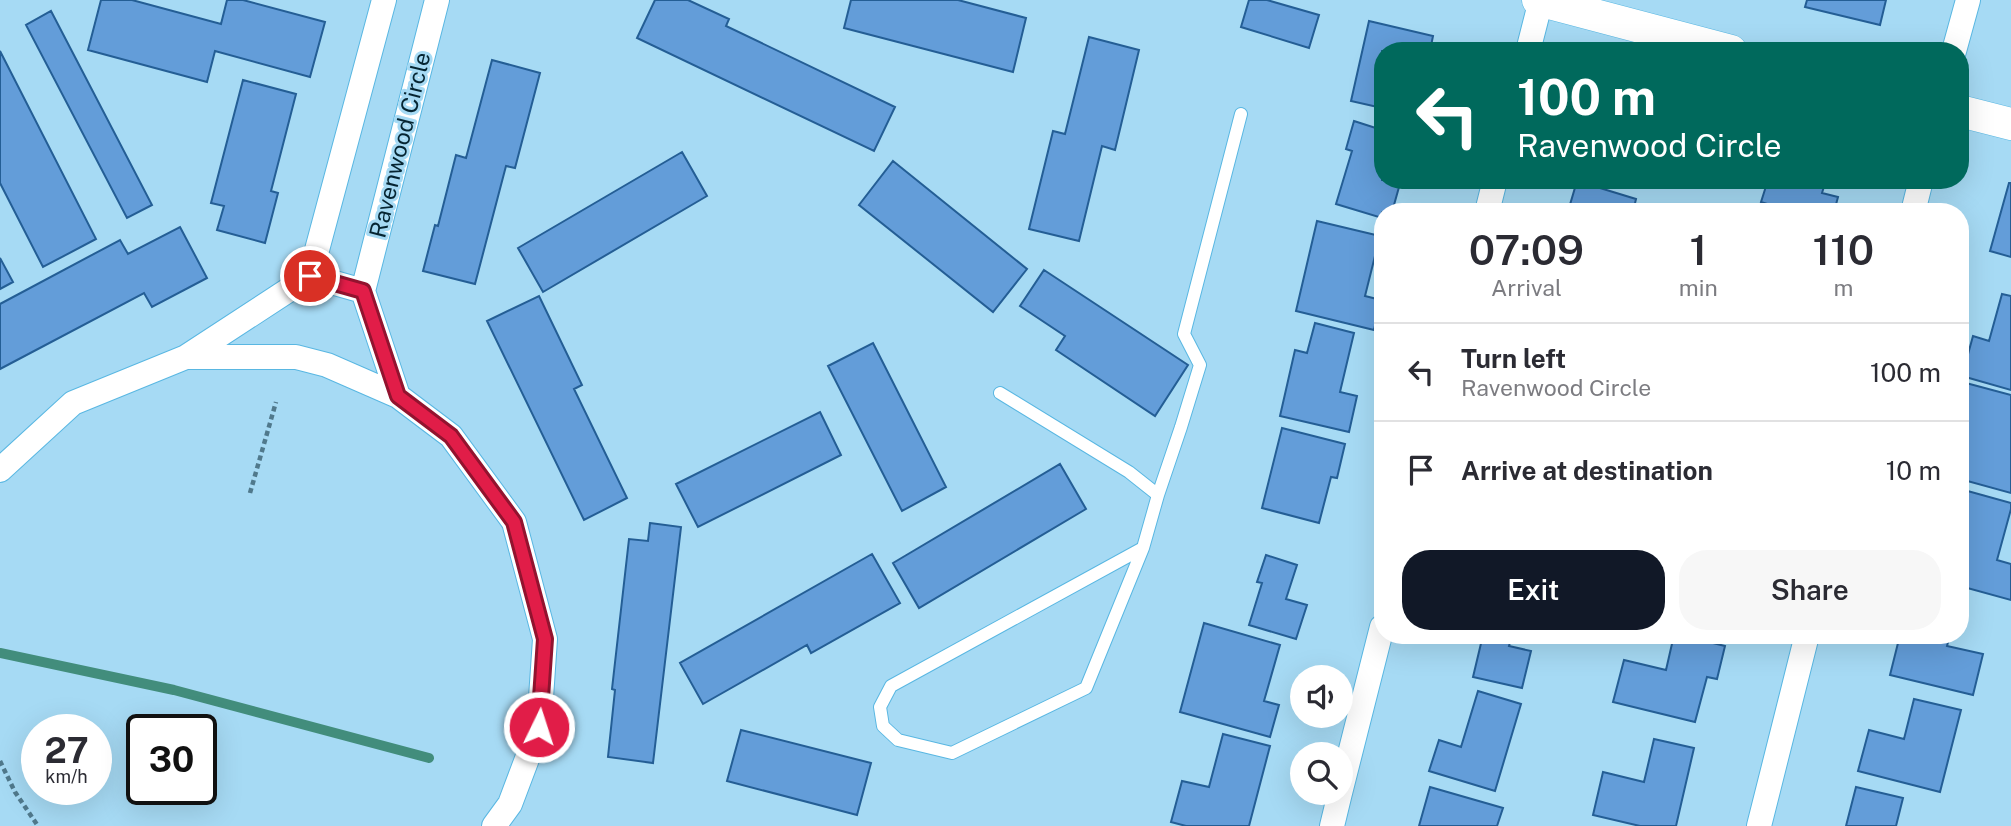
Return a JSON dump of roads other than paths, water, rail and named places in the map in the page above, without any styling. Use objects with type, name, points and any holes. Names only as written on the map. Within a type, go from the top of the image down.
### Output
[{"type":"street","points":[[0,470],[73,402],[186,357],[310,276],[384,0]]},
{"type":"street","name":"Ravenwood Circle","points":[[363,291],[437,0]]},
{"type":"street","points":[[1530,42],[1540,0],[1697,42]]},
{"type":"street","points":[[1956,42],[1968,0]]},
{"type":"street","points":[[1969,113],[2011,124]]},
{"type":"street","points":[[310,276],[363,291],[398,396]]},
{"type":"street","points":[[186,357],[296,357],[327,365],[398,396],[451,436],[514,522],[545,639],[539,727],[510,804],[494,826]]},
{"type":"street","points":[[1353,742],[1377,644]]},
{"type":"street","points":[[1759,826],[1805,644]]},
{"type":"street","points":[[1332,826],[1337,805]]},
{"type":"lane","points":[[1143,548],[891,686],[880,707],[883,726],[898,740],[952,753],[1086,688],[1143,548],[1200,365],[1184,334],[1241,114]]},
{"type":"lane","points":[[1000,393],[1129,472],[1158,495]]},
{"type":"waterway","points":[[0,653],[174,690],[429,758]]}]
